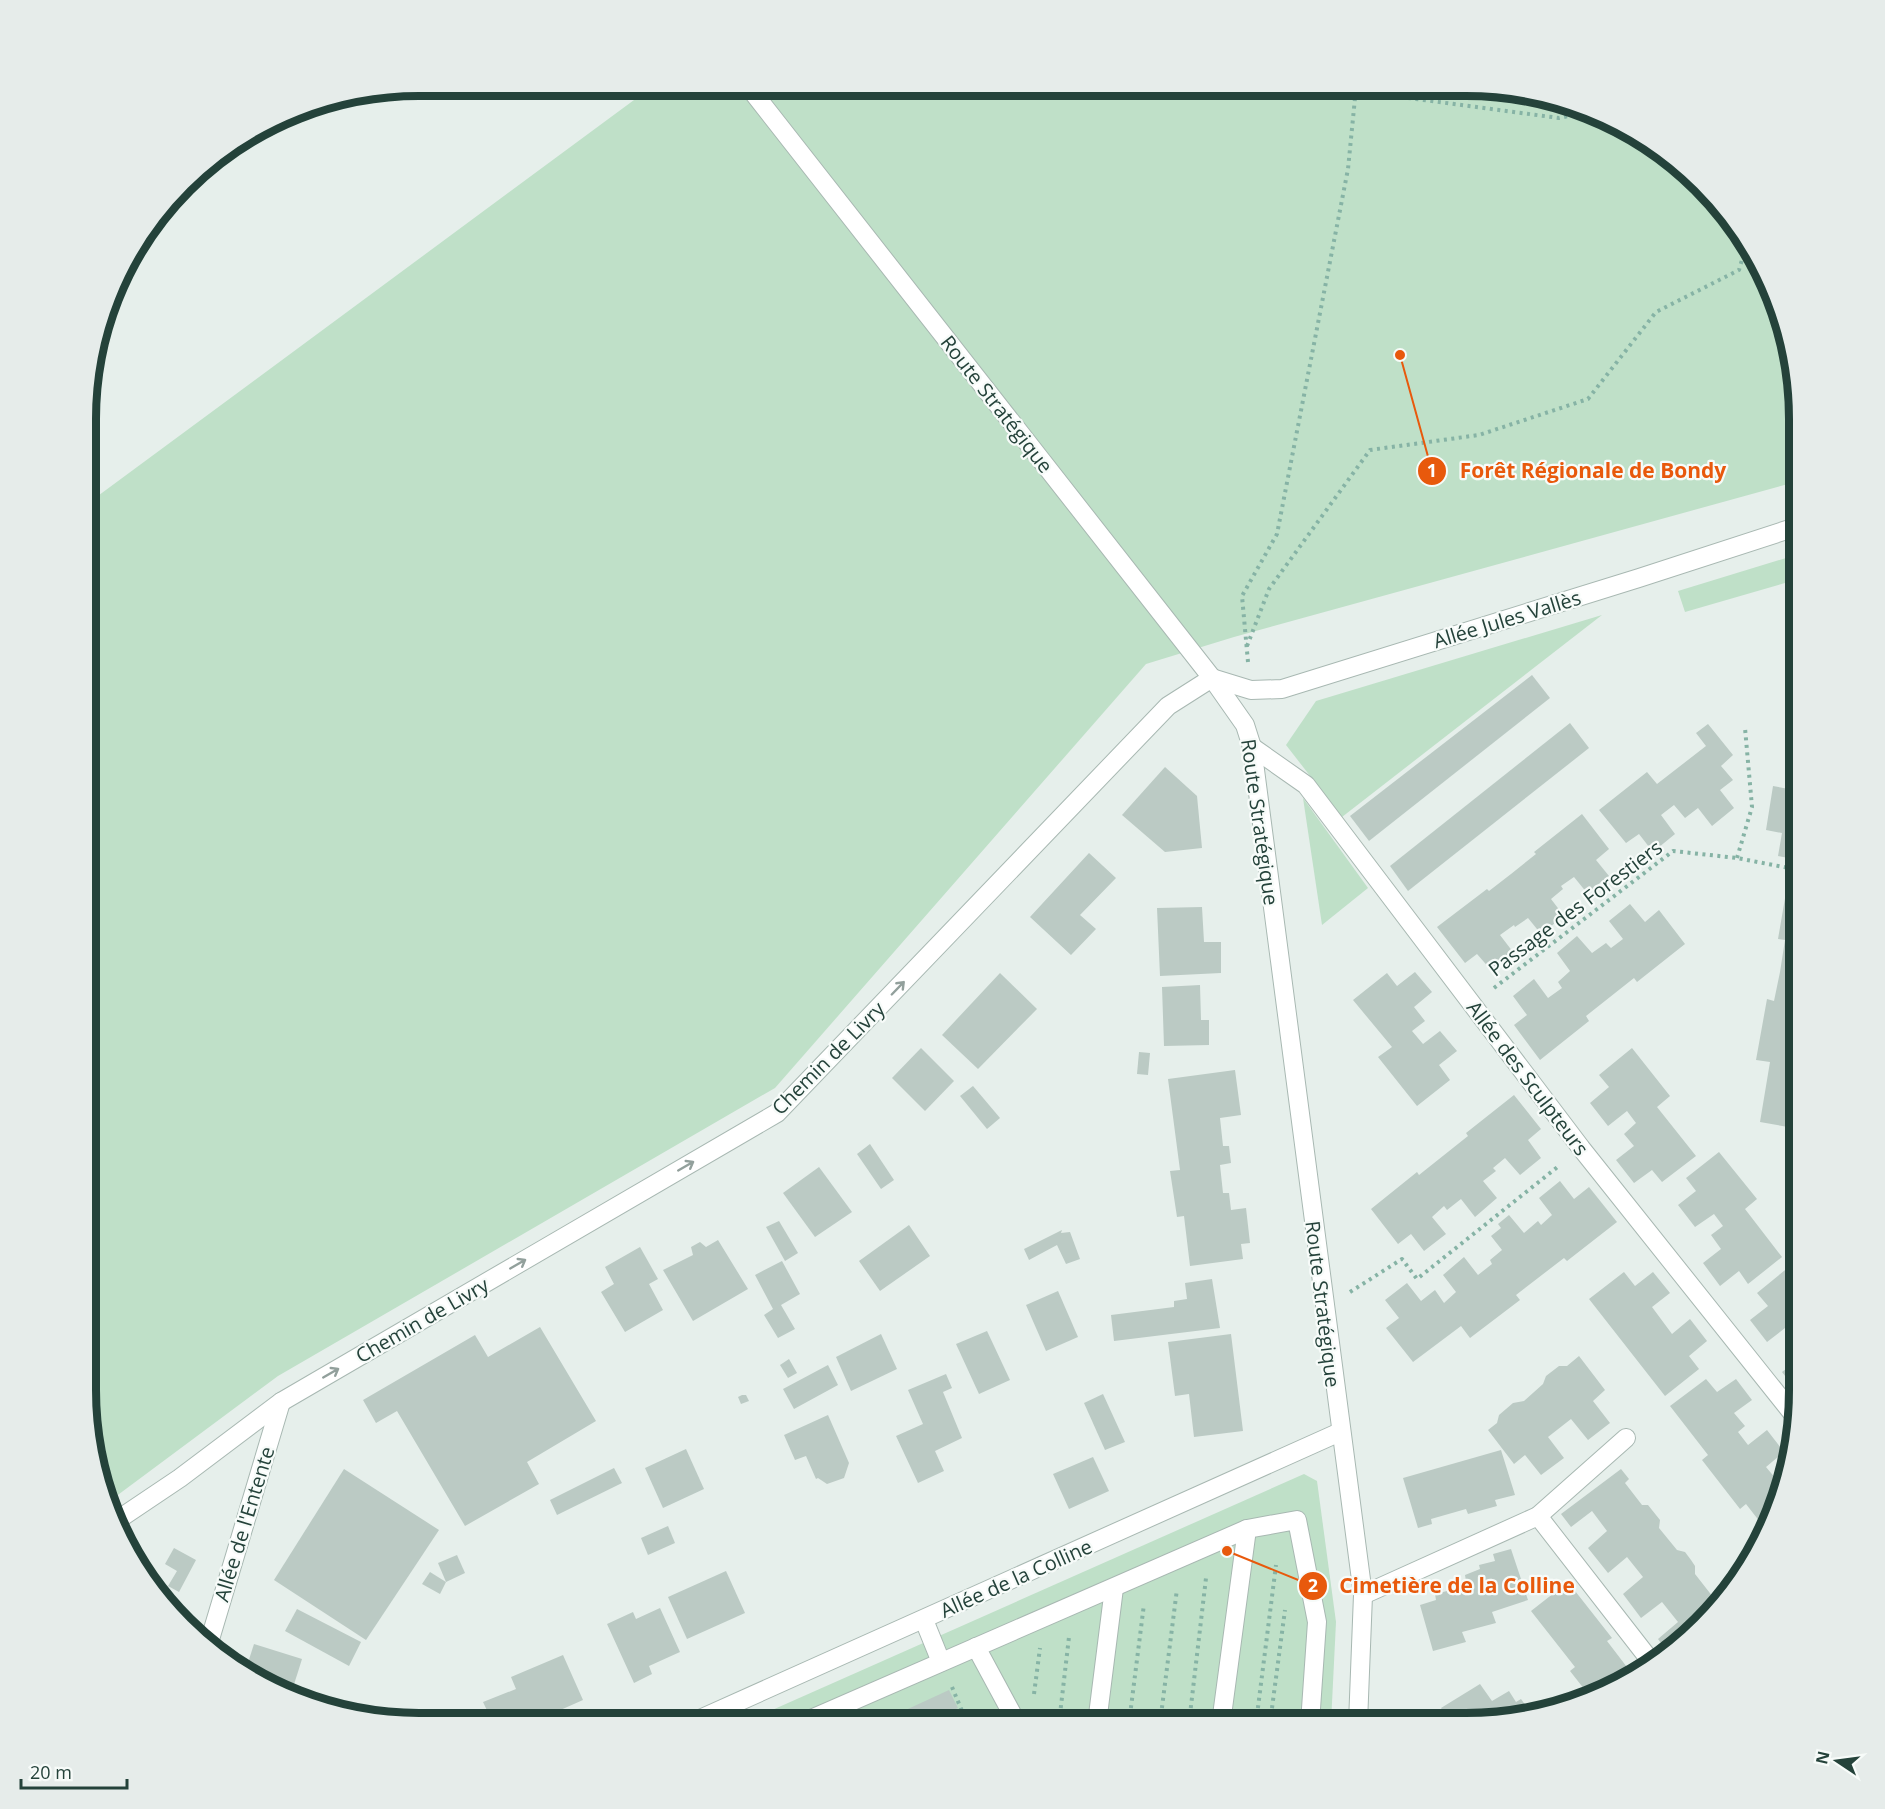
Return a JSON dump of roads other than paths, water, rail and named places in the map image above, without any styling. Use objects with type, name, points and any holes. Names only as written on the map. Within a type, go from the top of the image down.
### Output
[{"type":"street","name":"Route Stratégique","points":[[756,96],[1212,678],[1245,725],[1252,747],[1363,1595],[1358,1713]]},
{"type":"street","name":"Allée Jules Vallès","points":[[1212,678],[1251,690],[1282,689],[1789,529]]},
{"type":"street","name":"Chemin de Livry","points":[[122,1517],[180,1478],[281,1402],[777,1113],[1168,706],[1212,678]]},
{"type":"street","name":"Allée des Sculpteurs","points":[[1252,747],[1305,785],[1581,1148],[1788,1408]]},
{"type":"street","name":"Allée de l'Entente","points":[[211,1637],[281,1402]]},
{"type":"street","name":"Allée de la Colline","points":[[713,1713],[1340,1432]]},
{"type":"street","points":[[1363,1595],[1538,1516],[1626,1437]]},
{"type":"street","points":[[1538,1516],[1647,1656]]},
{"type":"street","points":[[837,1713],[941,1662],[1247,1529],[1297,1520],[1317,1622],[1311,1713]]},
{"type":"street","points":[[1222,1713],[1247,1529]]},
{"type":"street","points":[[1098,1713],[1114,1588]]},
{"type":"street","points":[[924,1620],[941,1662]]},
{"type":"street","points":[[976,1647],[1012,1713]]},
{"type":"place","name":"Forêt Régionale de Bondy","points":[[1400,355]]},
{"type":"place","name":"Cimetière de la Colline","points":[[1227,1551]]}]
